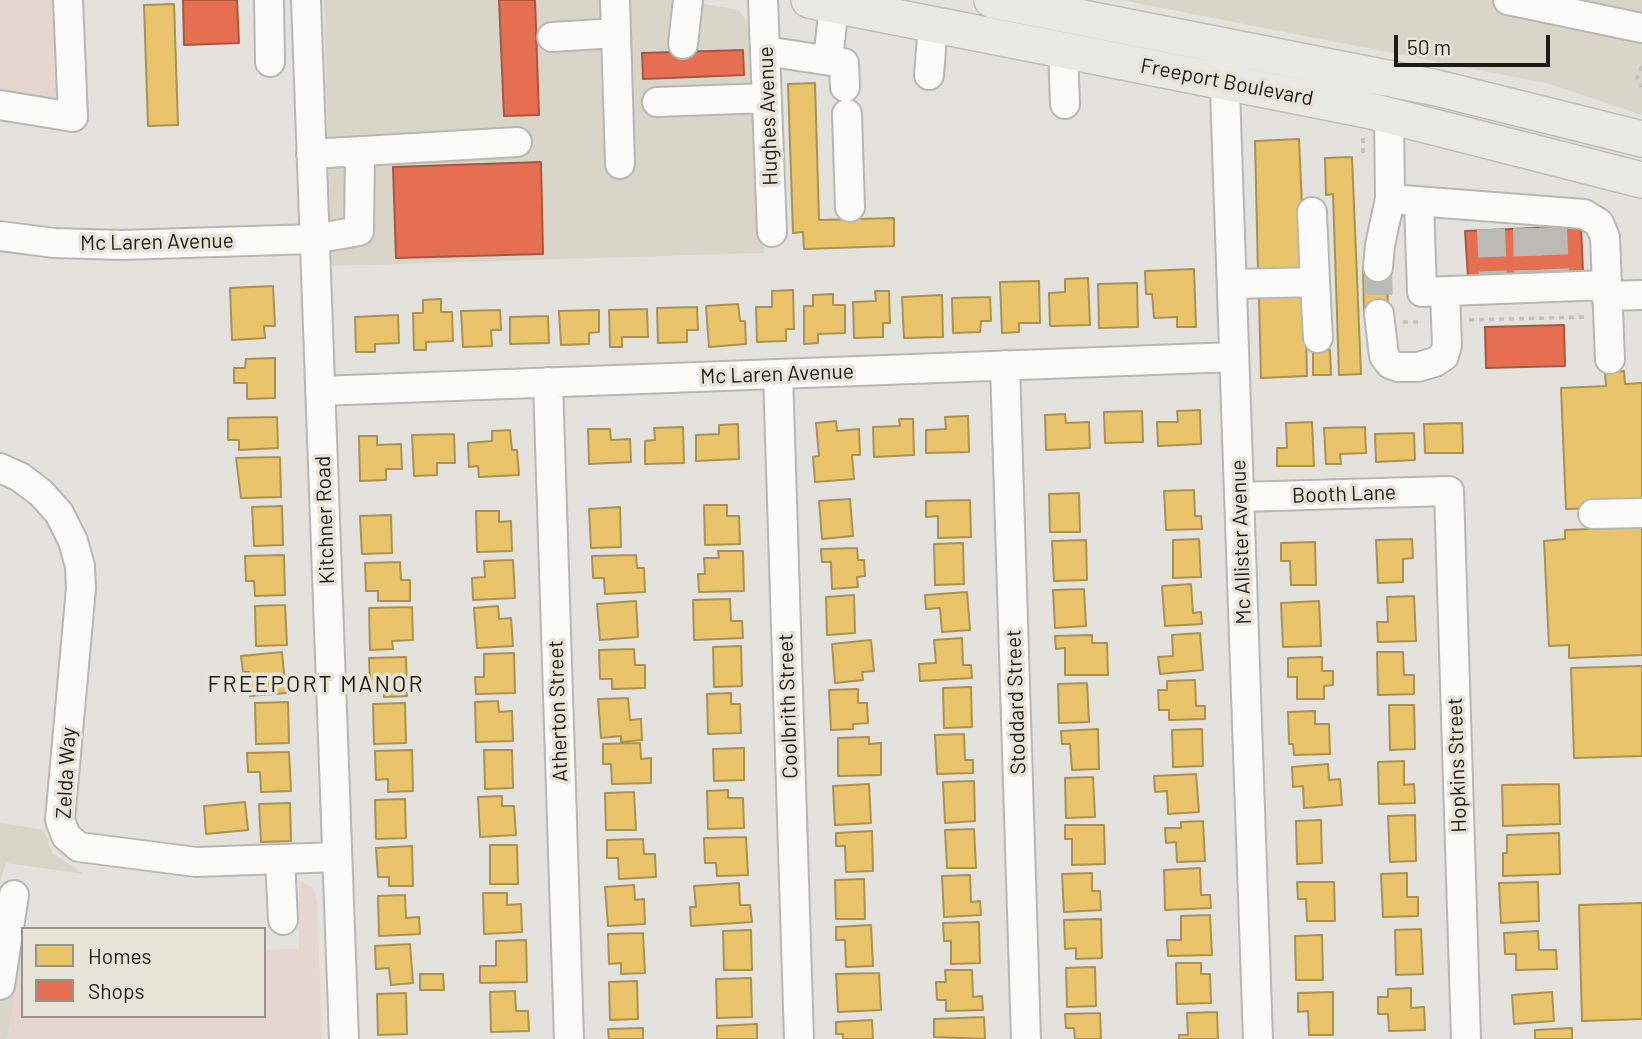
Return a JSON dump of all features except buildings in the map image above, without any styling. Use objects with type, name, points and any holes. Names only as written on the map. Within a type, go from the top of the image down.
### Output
[{"type":"main road","name":"Freeport Boulevard","points":[[992,0],[1066,7],[1224,46],[1437,88],[1642,139]]},
{"type":"main road","name":"Freeport Boulevard","points":[[821,2],[1389,116],[1642,180]]},
{"type":"street","points":[[0,104],[73,117],[68,0]]},
{"type":"street","points":[[615,0],[620,164]]},
{"type":"street","points":[[683,44],[688,0]]},
{"type":"street","name":"Hughes Avenue","points":[[762,0],[772,232]]},
{"type":"street","points":[[1508,0],[1642,28]]},
{"type":"street","points":[[270,62],[269,1],[306,1]]},
{"type":"street","name":"Kitchner Road","points":[[306,1],[344,1039]]},
{"type":"street","points":[[821,2],[828,60]]},
{"type":"street","points":[[929,75],[933,24]]},
{"type":"street","points":[[552,37],[616,33]]},
{"type":"street","name":"Mc Allister Avenue","points":[[1224,46],[1258,1039]]},
{"type":"street","points":[[1063,50],[1065,104]]},
{"type":"street","points":[[765,51],[844,63],[850,207]]},
{"type":"street","points":[[657,102],[767,98]]},
{"type":"street","points":[[1378,267],[1390,199],[1389,116]]},
{"type":"street","points":[[312,154],[517,142]]},
{"type":"street","name":"Mc Laren Avenue","points":[[0,236],[54,243],[122,245],[314,239],[359,231],[360,151]]},
{"type":"street","points":[[1390,199],[1419,202],[1491,218],[1539,219],[1584,214],[1599,223],[1605,237],[1610,359]]},
{"type":"street","points":[[1419,202],[1422,292],[1445,292],[1493,283],[1542,281],[1642,295]]},
{"type":"street","points":[[1312,212],[1318,338]]},
{"type":"street","points":[[1232,284],[1315,282]]},
{"type":"street","points":[[1379,314],[1383,348],[1390,364],[1398,368],[1418,367],[1435,362],[1444,356],[1447,345],[1445,292]]},
{"type":"street","name":"Mc Laren Avenue","points":[[320,391],[1234,357]]},
{"type":"street","name":"Stoddard Street","points":[[1005,365],[1026,1039]]},
{"type":"street","name":"Coolbrith Street","points":[[778,374],[799,1039]]},
{"type":"street","name":"Atherton Street","points":[[548,382],[569,1039]]},
{"type":"street","name":"Zelda Way","points":[[0,468],[20,477],[41,493],[59,513],[73,541],[80,566],[81,588],[60,820],[66,836],[79,847],[196,862],[337,856]]},
{"type":"street","name":"Booth Lane","points":[[1239,497],[1449,491]]},
{"type":"street","name":"Hopkins Street","points":[[1449,491],[1466,1039]]},
{"type":"street","points":[[1593,514],[1642,513]]},
{"type":"street","points":[[280,859],[283,920]]},
{"type":"street","points":[[0,985],[14,895]]},
{"type":"path","points":[[1642,66],[1637,78],[1642,87]]},
{"type":"shaded area","points":[[0,0],[61,0],[68,113],[0,100]]},
{"type":"shaded area","points":[[324,0],[684,0],[738,10],[755,30],[764,253],[331,266]]},
{"type":"shaded area","points":[[1121,0],[1642,0],[1642,115],[1546,83]]},
{"type":"shaded area","points":[[0,823],[44,830],[52,853],[84,874],[6,863],[0,882]]},
{"type":"shaded area","points":[[299,880],[314,888],[317,901],[322,1039],[7,1039],[21,964],[21,1018],[266,1018],[266,950],[299,949]]},
{"type":"shaded area","points":[[0,924],[21,927],[21,964],[7,1039],[0,1039]]},
{"type":"tunnel","points":[[1553,227],[1555,273]]},
{"type":"tunnel","points":[[1527,228],[1528,274]]},
{"type":"tunnel","points":[[1491,229],[1493,276]]},
{"type":"tunnel","points":[[1378,267],[1379,314]]},
{"type":"district","name":"FREEPORT MANOR","points":[[316,684]]}]
